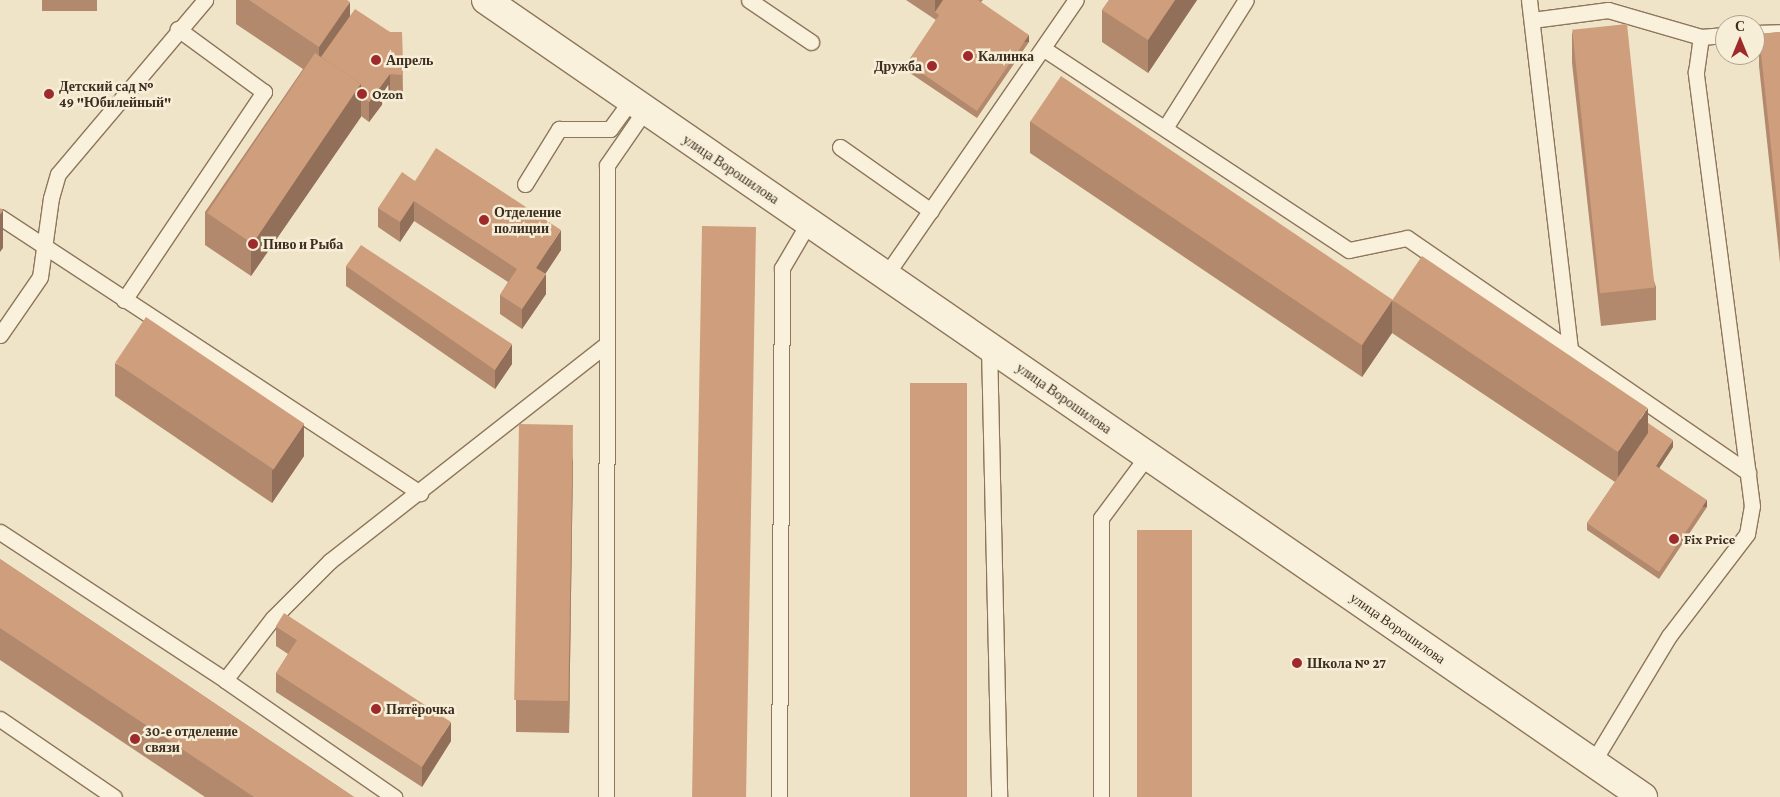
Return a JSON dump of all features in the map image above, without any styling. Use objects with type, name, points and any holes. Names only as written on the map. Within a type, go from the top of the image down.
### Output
[{"type":"main road","name":"улица Ворошилова","points":[[486,0],[1643,797]]},
{"type":"lane","points":[[0,335],[40,277],[46,248],[51,198],[58,174],[178,29],[205,0]]},
{"type":"lane","points":[[749,0],[811,42]]},
{"type":"lane","points":[[1165,128],[1246,0]]},
{"type":"lane","points":[[1529,0],[1570,349]]},
{"type":"lane","points":[[1594,0],[1608,10],[1701,37],[1715,36]]},
{"type":"lane","points":[[886,276],[1044,48],[1071,2]]},
{"type":"lane","points":[[1532,20],[1608,10]]},
{"type":"lane","points":[[124,300],[264,92],[178,29]]},
{"type":"lane","points":[[1765,33],[1780,32]]},
{"type":"lane","points":[[1592,762],[1669,636],[1747,534],[1752,506],[1696,72],[1701,37]]},
{"type":"lane","points":[[1044,48],[1349,250],[1407,238],[1748,472]]},
{"type":"lane","points":[[525,184],[559,129],[610,129],[638,105]]},
{"type":"lane","points":[[606,797],[605,345],[607,165],[638,105]]},
{"type":"lane","points":[[840,147],[931,211]]},
{"type":"lane","points":[[0,217],[420,493]]},
{"type":"lane","points":[[779,797],[782,268],[808,222]]},
{"type":"lane","points":[[225,680],[273,618],[330,561],[420,493],[605,345]]},
{"type":"lane","points":[[988,346],[999,797]]},
{"type":"lane","points":[[1101,797],[1101,518],[1147,456]]},
{"type":"lane","points":[[0,532],[225,680],[394,797]]},
{"type":"lane","points":[[0,719],[114,797]]},
{"type":"building","points":[[249,0],[347,0],[350,2],[319,47]]},
{"type":"building","name":"Калинка","points":[[943,0],[978,0],[1029,35],[977,111],[907,63],[939,15],[935,12]]},
{"type":"building","points":[[1109,0],[1175,0],[1148,40],[1102,10]]},
{"type":"building","points":[[355,9],[390,32],[402,32],[403,75],[390,74],[369,102],[361,96],[361,84],[321,57]]},
{"type":"building","points":[[1627,24],[1655,288],[1600,293],[1572,30]]},
{"type":"building","points":[[1780,32],[1780,231],[1762,65],[1765,65],[1765,33]]},
{"type":"building","points":[[315,53],[361,84],[253,244],[207,213]]},
{"type":"building","points":[[1061,76],[1393,300],[1362,345],[1030,122]]},
{"type":"building","points":[[436,148],[561,230],[536,268],[546,274],[522,309],[500,295],[517,269],[414,201],[400,222],[378,208],[402,172],[415,181]]},
{"type":"building","points":[[702,226],[756,227],[746,797],[692,797]]},
{"type":"building","points":[[361,245],[512,344],[495,370],[346,266]]},
{"type":"building","points":[[1422,256],[1647,408],[1618,452],[1392,300]]},
{"type":"building","points":[[146,317],[304,424],[274,469],[115,363]]},
{"type":"building","points":[[910,383],[967,383],[967,797],[910,797]]},
{"type":"building","points":[[1648,423],[1673,440],[1656,466],[1707,500],[1659,572],[1587,523],[1648,433]]},
{"type":"building","points":[[519,424],[573,425],[568,701],[514,700]]},
{"type":"building","points":[[1137,530],[1192,530],[1192,797],[1137,797]]},
{"type":"building","points":[[0,559],[354,797],[254,797],[0,628]]},
{"type":"building","points":[[284,613],[451,722],[422,767],[276,673],[297,640],[276,626]]},
{"type":"place","name":"Калинка","points":[[968,56]]},
{"type":"place","name":"Апрель","points":[[376,60]]},
{"type":"place","name":"Дружба","points":[[932,66]]},
{"type":"place","name":"Детский сад № 49 \"Юбилейный\"","points":[[49,94]]},
{"type":"place","name":"Ozon","points":[[362,94]]},
{"type":"place","name":"Отделение полиции","points":[[484,220]]},
{"type":"place","name":"Пиво и Рыба","points":[[253,244]]},
{"type":"place","name":"Fix Price","points":[[1674,539]]},
{"type":"place","name":"Школа № 27","points":[[1297,663]]},
{"type":"place","name":"Пятёрочка","points":[[376,709]]},
{"type":"place","name":"30-е отделение связи","points":[[135,739]]}]
